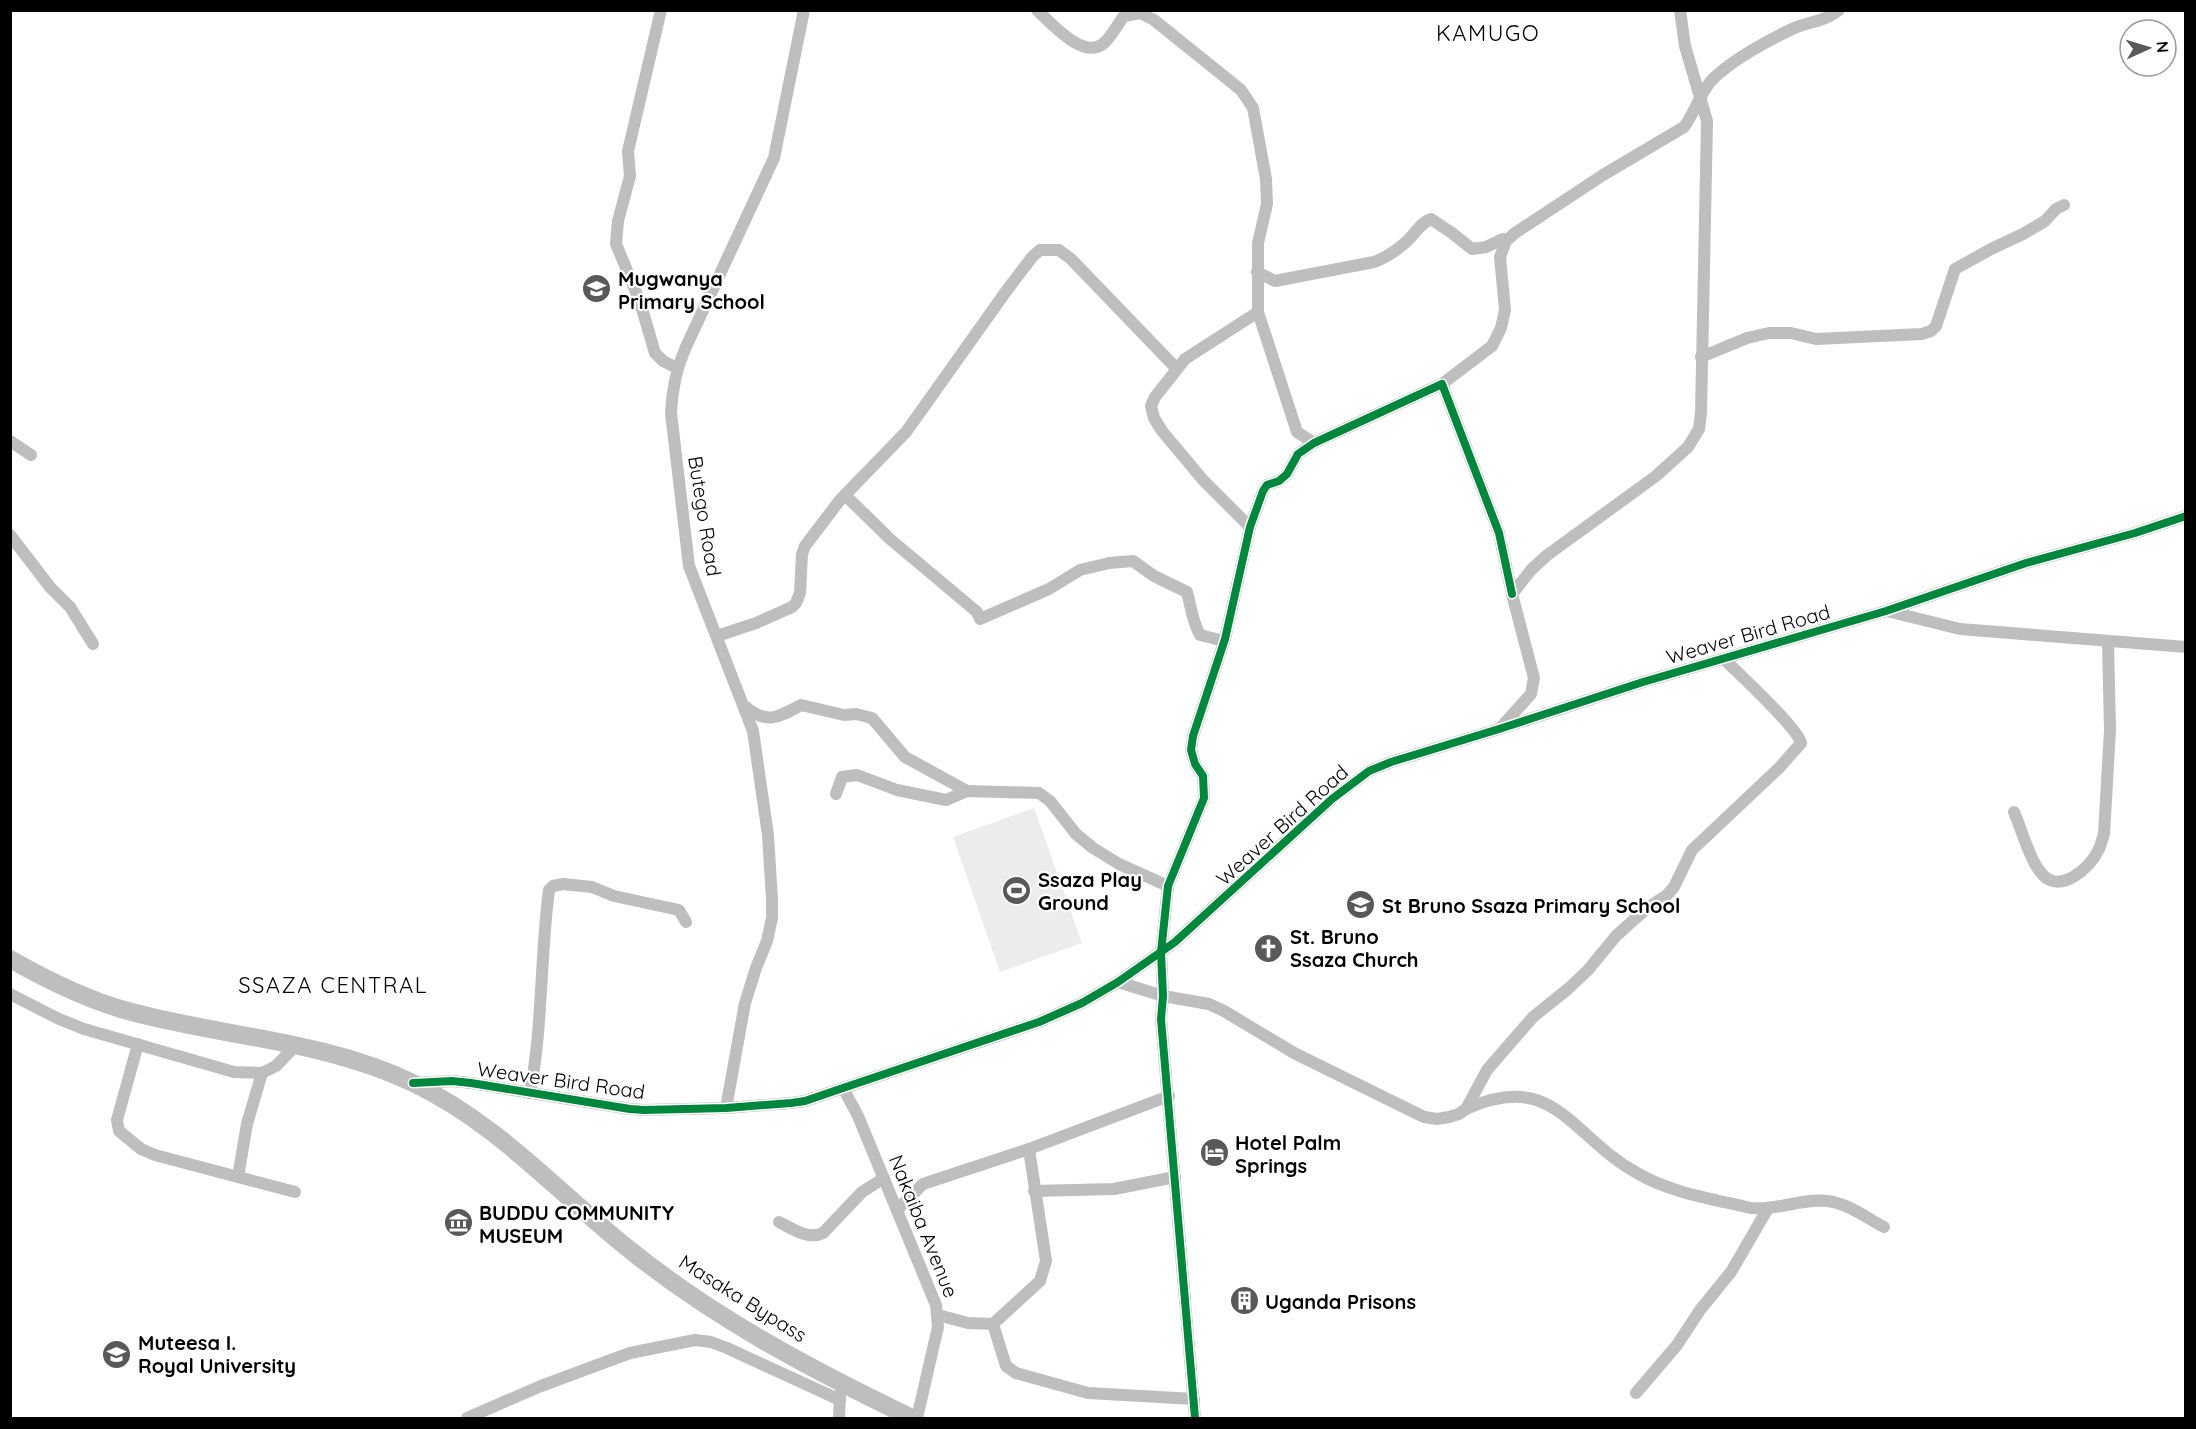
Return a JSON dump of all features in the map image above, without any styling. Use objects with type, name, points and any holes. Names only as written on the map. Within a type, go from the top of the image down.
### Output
[{"type":"highway","name":"Masaka Bypass","points":[[10,958],[36,974],[127,1011],[348,1057],[413,1083],[464,1111],[496,1134],[625,1246],[678,1287],[840,1392],[912,1419]]},
{"type":"street","points":[[661,10],[628,151],[630,176],[618,221],[616,244],[640,302],[655,353],[663,361],[677,368]]},
{"type":"street","name":"Butego Road","points":[[726,1108],[745,1004],[767,941],[772,909],[768,835],[753,730],[688,566],[670,413],[677,368],[720,271],[768,173],[778,140],[804,10]]},
{"type":"street","points":[[1037,10],[1071,39],[1089,49],[1104,43],[1124,16],[1140,13],[1155,20],[1241,90],[1253,108],[1266,179],[1267,204],[1258,243],[1258,312],[1297,432],[1298,454]]},
{"type":"street","points":[[1512,594],[1531,570],[1546,556],[1656,476],[1688,447],[1699,429],[1705,272],[1707,122],[1685,45],[1680,10]]},
{"type":"street","points":[[1195,1419],[1161,1019],[1163,996],[1161,952],[1168,886],[1204,798],[1203,776],[1195,764],[1191,750],[1193,736],[1224,641],[1250,527],[1267,485],[1279,481],[1287,474],[1298,454],[1314,443],[1442,384],[1492,346],[1502,328],[1505,310],[1500,257],[1506,241],[1603,175],[1684,127],[1714,77],[1793,28],[1827,19],[1839,10]]},
{"type":"street","points":[[1701,357],[1747,338],[1769,333],[1791,333],[1816,339],[1922,334],[1931,331],[1936,326],[1955,269],[2023,234],[2045,221],[2056,209],[2064,205]]},
{"type":"street","points":[[1258,295],[1275,281],[1381,260],[1406,242],[1425,221],[1431,219],[1452,232],[1472,249],[1486,247],[1503,239],[1506,241]]},
{"type":"street","points":[[717,636],[784,611],[796,603],[800,593],[802,554],[805,546],[845,495],[906,432],[1007,290],[1040,250],[1059,250],[1071,259],[1176,368]]},
{"type":"street","points":[[1257,272],[1275,281]]},
{"type":"street","points":[[1250,527],[1203,480],[1162,431],[1154,418],[1151,406],[1155,397],[1185,359],[1258,312]]},
{"type":"street","points":[[1442,384],[1499,533],[1533,678],[1531,694],[1499,729]]},
{"type":"street","points":[[1297,432],[1314,443]]},
{"type":"street","points":[[10,441],[30,455]]},
{"type":"street","points":[[845,495],[890,538],[978,612],[980,620],[1049,589],[1080,570],[1109,562],[1133,561],[1154,576],[1187,592],[1193,624],[1200,635],[1224,641]]},
{"type":"street","name":"Weaver Bird Road","points":[[413,1083],[452,1081],[630,1109],[726,1108],[805,1101],[1039,1022],[1082,1003],[1118,982],[1175,942],[1332,799],[1368,771],[1621,689],[1886,611],[2026,563],[2136,533],[2186,516]]},
{"type":"street","points":[[10,534],[50,587],[74,613],[93,644]]},
{"type":"street","points":[[1886,611],[1960,629],[2186,647]]},
{"type":"street","points":[[2014,812],[2036,866],[2044,877],[2054,882],[2080,873],[2090,864],[2099,850],[2104,834],[2110,730],[2108,642]]},
{"type":"street","points":[[1466,1108],[1487,1070],[1533,1017],[1588,970],[1616,936],[1674,887],[1692,850],[1780,767],[1801,743],[1799,736],[1724,659]]},
{"type":"street","points":[[745,706],[756,716],[776,718],[801,705],[844,715],[864,715],[872,718],[905,757],[968,791]]},
{"type":"street","points":[[836,794],[843,777],[849,774],[897,790],[946,800],[968,791],[1027,792],[1044,795],[1076,834],[1093,848],[1119,864],[1168,886]]},
{"type":"street","points":[[530,1093],[539,1040],[542,957],[549,890],[563,884],[592,887],[614,896],[679,910],[686,921]]},
{"type":"street","points":[[1118,982],[1163,996],[1209,1004],[1294,1053],[1424,1117],[1449,1118],[1489,1098],[1504,1096],[1542,1100],[1560,1111],[1615,1160],[1657,1184],[1767,1210],[1797,1203],[1826,1201],[1844,1207],[1884,1227]]},
{"type":"street","points":[[10,994],[59,1019],[234,1072],[262,1073],[276,1066],[296,1045]]},
{"type":"street","points":[[138,1044],[117,1120],[119,1131],[141,1149],[155,1155],[295,1192]]},
{"type":"street","points":[[238,1177],[247,1124],[262,1073]]},
{"type":"street","name":"Nakaiba Avenue","points":[[843,1088],[858,1116],[936,1305],[938,1327],[917,1419]]},
{"type":"street","points":[[897,1210],[923,1184],[1029,1149],[1169,1096]]},
{"type":"street","points":[[938,1315],[968,1323],[993,1324],[1040,1281],[1046,1261],[1029,1149]]},
{"type":"street","points":[[1034,1191],[1114,1189],[1175,1177]]},
{"type":"street","points":[[779,1222],[816,1237],[823,1233],[862,1192],[884,1178]]},
{"type":"street","points":[[1635,1393],[1677,1345],[1700,1310],[1731,1272],[1767,1210]]},
{"type":"street","points":[[993,1324],[1006,1366],[1016,1373],[1088,1393],[1194,1399]]},
{"type":"street","points":[[467,1419],[541,1386],[630,1353],[695,1340],[711,1342],[840,1392],[839,1419]]},
{"type":"shaded area","name":"Ssaza Play Ground","points":[[1034,808],[1082,943],[1000,972],[953,837]]},
{"type":"cycle path","points":[[1195,1418],[1161,1019],[1163,996],[1161,952],[1168,886],[1204,798],[1203,776],[1195,764],[1191,750],[1193,736],[1225,639],[1250,527],[1263,491],[1267,485],[1279,481],[1287,474],[1298,454],[1314,443],[1442,384],[1499,533],[1512,594]]},
{"type":"cycle path","points":[[413,1083],[452,1081],[471,1083],[644,1110],[726,1108],[805,1101],[1039,1022],[1082,1003],[1118,982],[1175,942],[1332,799],[1369,771],[1643,682],[1886,611],[2026,563],[2135,533],[2186,516]]},
{"type":"place","name":"Mugwanya Primary School","points":[[597,289]]},
{"type":"place","name":"Ssaza Play Ground","points":[[1017,890]]},
{"type":"place","name":"St Bruno Ssaza Primary School","points":[[1361,905]]},
{"type":"place","name":"St. Bruno Ssaza Church","points":[[1269,948]]},
{"type":"place","name":"Hotel Palm Springs","points":[[1214,1153]]},
{"type":"place","name":"BUDDU COMMUNITY MUSEUM","points":[[458,1223]]},
{"type":"place","name":"Uganda Prisons","points":[[1244,1301]]},
{"type":"place","name":"Muteesa I. Royal University","points":[[117,1354]]},
{"type":"district","name":"KAMUGO","points":[[1488,33]]},
{"type":"district","name":"SSAZA CENTRAL","points":[[333,985]]}]
